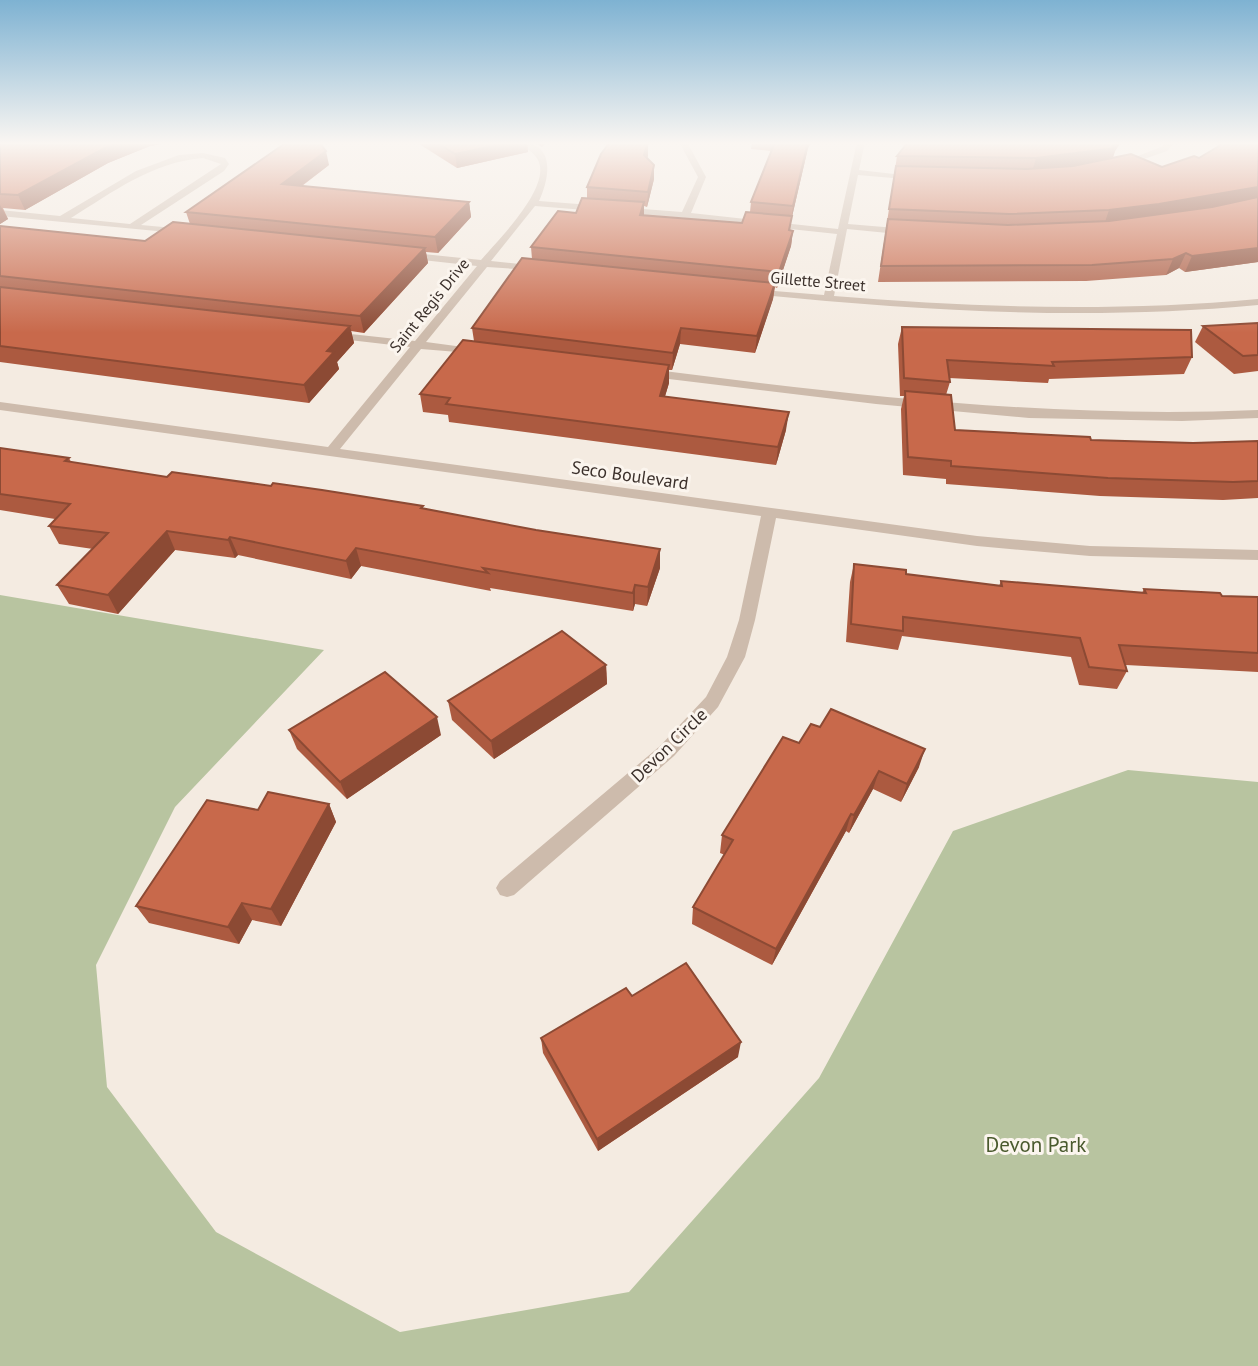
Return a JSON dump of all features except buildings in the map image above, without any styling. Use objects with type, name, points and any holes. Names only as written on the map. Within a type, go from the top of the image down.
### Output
[{"type":"street","points":[[62,219],[86,206]]},
{"type":"street","points":[[134,226],[165,206]]},
{"type":"street","name":"Saint Regis Drive","points":[[330,453],[531,206]]},
{"type":"street","points":[[568,206],[841,229],[925,233]]},
{"type":"street","points":[[685,215],[689,206]]},
{"type":"street","points":[[828,299],[847,206]]},
{"type":"street","points":[[0,213],[201,233]]},
{"type":"street","points":[[389,253],[552,270]]},
{"type":"street","name":"Gillette Street","points":[[745,290],[956,309],[1052,313],[1183,310],[1258,302]]},
{"type":"street","points":[[320,333],[486,353]]},
{"type":"street","points":[[639,372],[1035,415],[1258,414]]},
{"type":"street","name":"Seco Boulevard","points":[[0,406],[977,541],[1090,551],[1258,555]]},
{"type":"street","name":"Devon Circle","points":[[507,888],[667,751],[712,702],[736,657],[747,620],[769,514]]},
{"type":"green space","name":"Devon Park","points":[[0,595],[324,650],[175,807],[96,965],[107,1087],[216,1232],[400,1332],[629,1292],[819,1078],[953,831],[1128,770],[1258,782],[1258,1366],[0,1366]]}]
